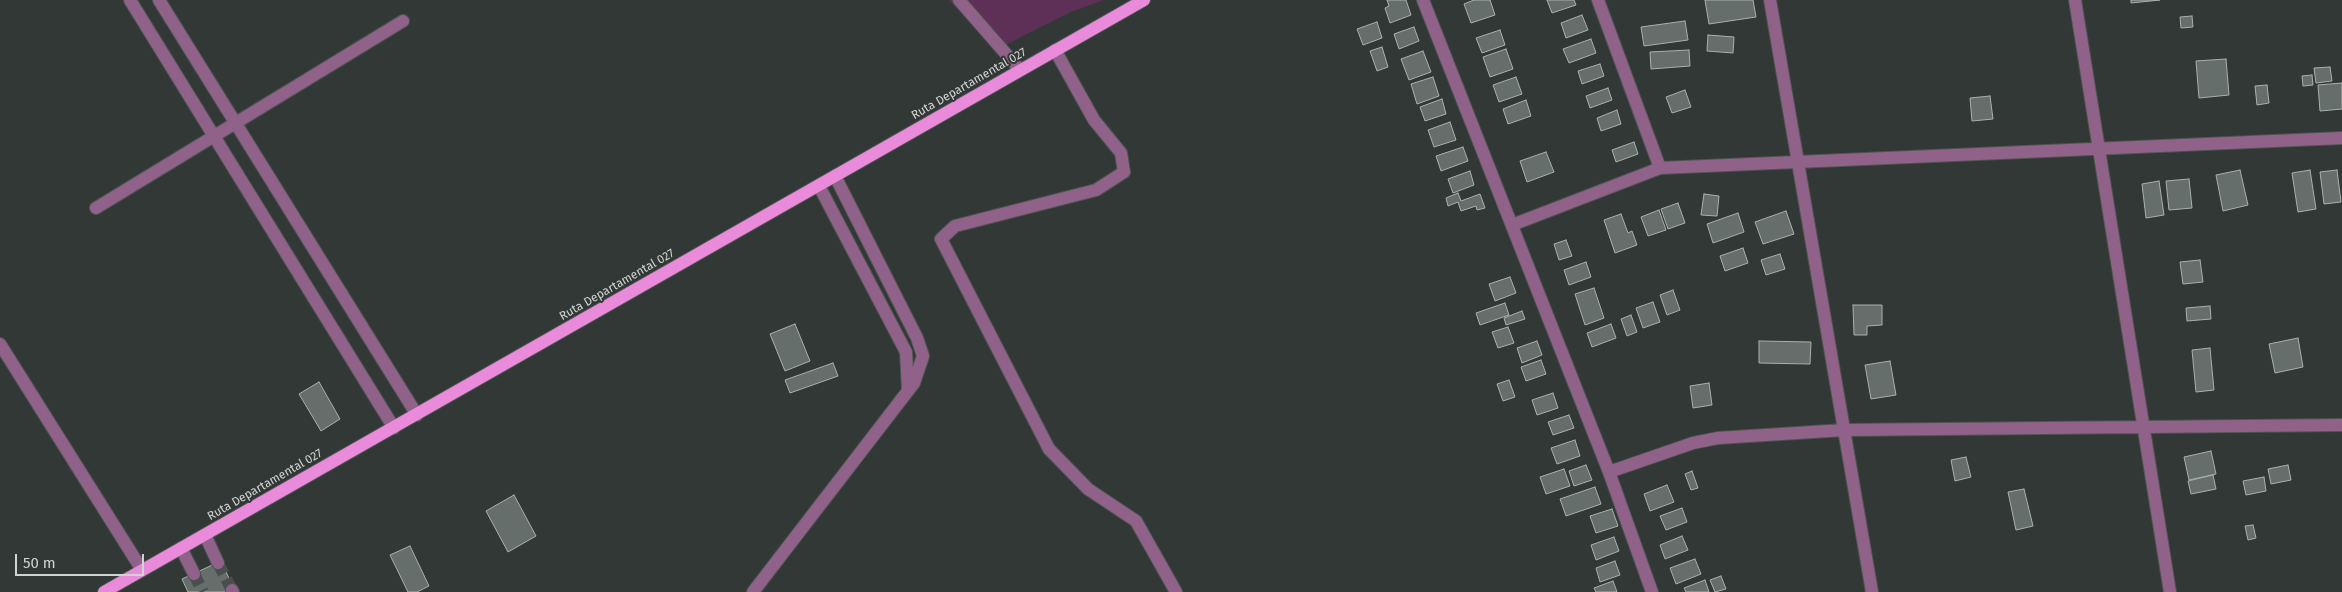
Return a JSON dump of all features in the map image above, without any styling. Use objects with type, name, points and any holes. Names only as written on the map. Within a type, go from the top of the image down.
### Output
[{"type":"main road","name":"Ruta Departamental 027","points":[[104,592],[1144,0]]},
{"type":"street","points":[[130,0],[394,428]]},
{"type":"street","points":[[159,0],[418,414]]},
{"type":"street","points":[[959,0],[1020,70]]},
{"type":"street","points":[[1423,0],[1609,472],[1652,592]]},
{"type":"street","points":[[1598,0],[1660,168]]},
{"type":"street","points":[[1770,0],[1872,592]]},
{"type":"street","points":[[2075,0],[2170,592]]},
{"type":"street","points":[[96,208],[403,21]]},
{"type":"street","points":[[1055,50],[1094,120],[1121,153],[1124,172],[1096,190],[955,226],[941,239],[1049,450],[1088,490],[1136,521],[1176,592]]},
{"type":"street","points":[[1512,225],[1660,168],[2342,138]]},
{"type":"street","points":[[753,592],[914,383],[923,356],[835,176]]},
{"type":"street","points":[[819,186],[906,352],[908,390]]},
{"type":"street","points":[[0,344],[142,570]]},
{"type":"street","points":[[1609,472],[1693,443],[1718,438],[1844,430],[2342,425]]},
{"type":"street","points":[[205,535],[218,563]]},
{"type":"street","points":[[181,548],[194,574]]},
{"type":"shaded area","points":[[949,0],[1104,0],[1071,12],[1005,45],[992,40],[970,22]]},
{"type":"building","points":[[1387,0],[1406,0],[1411,15],[1390,23],[1385,8],[1389,6]]},
{"type":"building","points":[[1474,0],[1490,0],[1495,15],[1471,23],[1464,4]]},
{"type":"building","points":[[1547,0],[1574,0],[1576,5],[1552,13]]},
{"type":"building","points":[[1705,0],[1753,0],[1756,17],[1709,24]]},
{"type":"building","points":[[2131,0],[2160,0],[2131,3]]},
{"type":"building","points":[[1582,15],[1588,30],[1566,38],[1561,23]]},
{"type":"building","points":[[2192,16],[2193,27],[2181,28],[2180,17]]},
{"type":"building","points":[[1685,21],[1688,40],[1644,46],[1641,27]]},
{"type":"building","points":[[1377,22],[1382,38],[1363,45],[1357,29]]},
{"type":"building","points":[[1414,27],[1419,41],[1399,49],[1394,34]]},
{"type":"building","points":[[1500,30],[1505,45],[1482,53],[1476,38]]},
{"type":"building","points":[[1708,35],[1734,37],[1733,53],[1707,51]]},
{"type":"building","points":[[1591,39],[1596,53],[1569,63],[1563,49]]},
{"type":"building","points":[[1382,47],[1388,67],[1377,71],[1370,51]]},
{"type":"building","points":[[1506,49],[1513,69],[1490,77],[1483,57]]},
{"type":"building","points":[[1689,50],[1690,66],[1651,69],[1650,52]]},
{"type":"building","points":[[1423,51],[1431,72],[1409,80],[1401,59]]},
{"type":"building","points":[[2226,59],[2229,95],[2199,98],[2196,61]]},
{"type":"building","points":[[1600,64],[1604,76],[1582,84],[1578,71]]},
{"type":"building","points":[[2330,67],[2332,81],[2316,83],[2314,68]]},
{"type":"building","points":[[2312,75],[2313,85],[2303,86],[2302,76]]},
{"type":"building","points":[[1433,77],[1439,96],[1417,104],[1411,84]]},
{"type":"building","points":[[1516,77],[1522,94],[1499,102],[1493,85]]},
{"type":"building","points":[[2342,83],[2342,109],[2320,111],[2318,85]]},
{"type":"building","points":[[2267,85],[2269,103],[2257,105],[2255,86]]},
{"type":"building","points":[[1608,88],[1612,100],[1590,108],[1586,96]]},
{"type":"building","points":[[1685,90],[1691,107],[1672,113],[1666,97]]},
{"type":"building","points":[[1990,96],[1993,119],[1972,121],[1970,98]]},
{"type":"building","points":[[1442,99],[1446,114],[1425,121],[1420,107]]},
{"type":"building","points":[[1526,100],[1531,116],[1508,124],[1503,109]]},
{"type":"building","points":[[1617,110],[1621,124],[1601,131],[1597,118]]},
{"type":"building","points":[[1450,122],[1456,140],[1434,147],[1428,130]]},
{"type":"building","points":[[1634,142],[1638,154],[1616,162],[1612,150]]},
{"type":"building","points":[[1463,147],[1468,161],[1441,171],[1436,156]]},
{"type":"building","points":[[1546,152],[1554,172],[1527,182],[1520,161]]},
{"type":"building","points":[[2240,170],[2248,205],[2223,211],[2216,175]]},
{"type":"building","points":[[2310,170],[2316,209],[2298,212],[2292,173]]},
{"type":"building","points":[[2337,170],[2341,202],[2324,204],[2320,172]]},
{"type":"building","points":[[1470,171],[1474,185],[1453,193],[1448,179]]},
{"type":"building","points":[[2189,179],[2192,208],[2169,210],[2166,181]]},
{"type":"building","points":[[2159,181],[2164,215],[2146,218],[2142,184]]},
{"type":"building","points":[[1458,193],[1461,201],[1480,194],[1485,208],[1477,210],[1476,206],[1461,211],[1458,202],[1448,206],[1446,198]]},
{"type":"building","points":[[1704,194],[1719,196],[1717,216],[1701,215]]},
{"type":"building","points":[[1678,203],[1685,223],[1668,229],[1661,209]]},
{"type":"building","points":[[1659,210],[1666,230],[1648,236],[1641,217]]},
{"type":"building","points":[[1786,211],[1794,234],[1763,244],[1755,222]]},
{"type":"building","points":[[1738,213],[1744,232],[1713,243],[1707,224]]},
{"type":"building","points":[[1621,214],[1628,233],[1632,231],[1637,245],[1615,253],[1604,220]]},
{"type":"building","points":[[1566,240],[1572,256],[1559,260],[1554,244]]},
{"type":"building","points":[[1743,248],[1748,263],[1725,271],[1720,256]]},
{"type":"building","points":[[1780,254],[1785,269],[1766,275],[1761,260]]},
{"type":"building","points":[[2200,260],[2203,282],[2183,284],[2180,262]]},
{"type":"building","points":[[1586,262],[1591,277],[1569,285],[1564,270]]},
{"type":"building","points":[[1510,277],[1516,293],[1495,301],[1489,284]]},
{"type":"building","points":[[1594,288],[1604,318],[1585,325],[1575,294]]},
{"type":"building","points":[[1673,290],[1680,310],[1667,315],[1660,295]]},
{"type":"building","points":[[1653,302],[1660,322],[1643,328],[1636,308]]},
{"type":"building","points":[[1505,303],[1509,315],[1480,325],[1476,313]]},
{"type":"building","points":[[1853,305],[1882,305],[1882,325],[1867,326],[1867,335],[1854,335]]},
{"type":"building","points":[[2210,306],[2211,319],[2187,321],[2186,308]]},
{"type":"building","points":[[1522,311],[1525,319],[1506,325],[1504,318]]},
{"type":"building","points":[[1631,315],[1637,332],[1627,336],[1621,319]]},
{"type":"building","points":[[795,324],[810,361],[785,371],[770,334]]},
{"type":"building","points":[[1611,324],[1616,338],[1592,347],[1587,333]]},
{"type":"building","points":[[1508,327],[1514,343],[1498,348],[1492,332]]},
{"type":"building","points":[[2298,338],[2303,367],[2275,373],[2269,344]]},
{"type":"building","points":[[1537,341],[1542,355],[1522,363],[1517,348]]},
{"type":"building","points":[[1759,341],[1811,342],[1810,364],[1759,363]]},
{"type":"building","points":[[2210,348],[2214,390],[2196,392],[2192,350]]},
{"type":"building","points":[[1541,360],[1546,374],[1526,381],[1521,367]]},
{"type":"building","points":[[1890,361],[1896,395],[1871,399],[1865,365]]},
{"type":"building","points":[[833,363],[838,376],[790,393],[785,380]]},
{"type":"building","points":[[1509,380],[1515,397],[1503,401],[1497,384]]},
{"type":"building","points":[[319,382],[340,419],[321,431],[299,394]]},
{"type":"building","points":[[1709,383],[1712,405],[1693,408],[1690,386]]},
{"type":"building","points":[[1553,393],[1558,408],[1537,415],[1532,400]]},
{"type":"building","points":[[1569,415],[1574,428],[1553,435],[1548,422]]},
{"type":"building","points":[[1575,440],[1580,456],[1557,464],[1551,448]]},
{"type":"building","points":[[2211,451],[2216,474],[2189,480],[2184,457]]},
{"type":"building","points":[[1966,457],[1971,477],[1955,481],[1951,460]]},
{"type":"building","points":[[1586,465],[1592,480],[1574,486],[1569,471]]},
{"type":"building","points":[[2288,465],[2291,480],[2271,484],[2268,469]]},
{"type":"building","points":[[1564,469],[1570,486],[1546,494],[1540,477]]},
{"type":"building","points":[[1692,471],[1698,488],[1691,490],[1685,474]]},
{"type":"building","points":[[2213,475],[2216,489],[2191,494],[2188,481]]},
{"type":"building","points":[[2264,477],[2266,491],[2246,495],[2243,481]]},
{"type":"building","points":[[1667,485],[1674,502],[1650,511],[1644,494]]},
{"type":"building","points":[[1595,487],[1601,504],[1566,516],[1560,499]]},
{"type":"building","points":[[2024,489],[2033,526],[2016,530],[2008,492]]},
{"type":"building","points":[[514,495],[536,536],[508,552],[486,511]]},
{"type":"building","points":[[1682,508],[1687,522],[1666,530],[1660,516]]},
{"type":"building","points":[[1612,509],[1618,526],[1596,533],[1590,516]]},
{"type":"building","points":[[2253,525],[2256,538],[2248,540],[2245,526]]},
{"type":"building","points":[[1682,536],[1688,550],[1665,559],[1660,545]]},
{"type":"building","points":[[1614,537],[1619,551],[1596,560],[1591,545]]},
{"type":"building","points":[[410,546],[429,586],[417,592],[408,592],[390,555]]},
{"type":"building","points":[[1695,559],[1701,574],[1676,584],[1670,568]]},
{"type":"building","points":[[221,561],[234,589],[228,592],[188,592],[182,579]]},
{"type":"building","points":[[1615,561],[1620,575],[1600,582],[1596,568]]},
{"type":"building","points":[[1721,576],[1726,589],[1715,592],[1710,580]]},
{"type":"building","points":[[1705,580],[1709,592],[1686,592],[1684,588]]},
{"type":"building","points":[[1613,581],[1617,592],[1596,592],[1594,588]]},
{"type":"tunnel","points":[[218,563],[232,590]]},
{"type":"tunnel","points":[[194,574],[203,592]]}]
